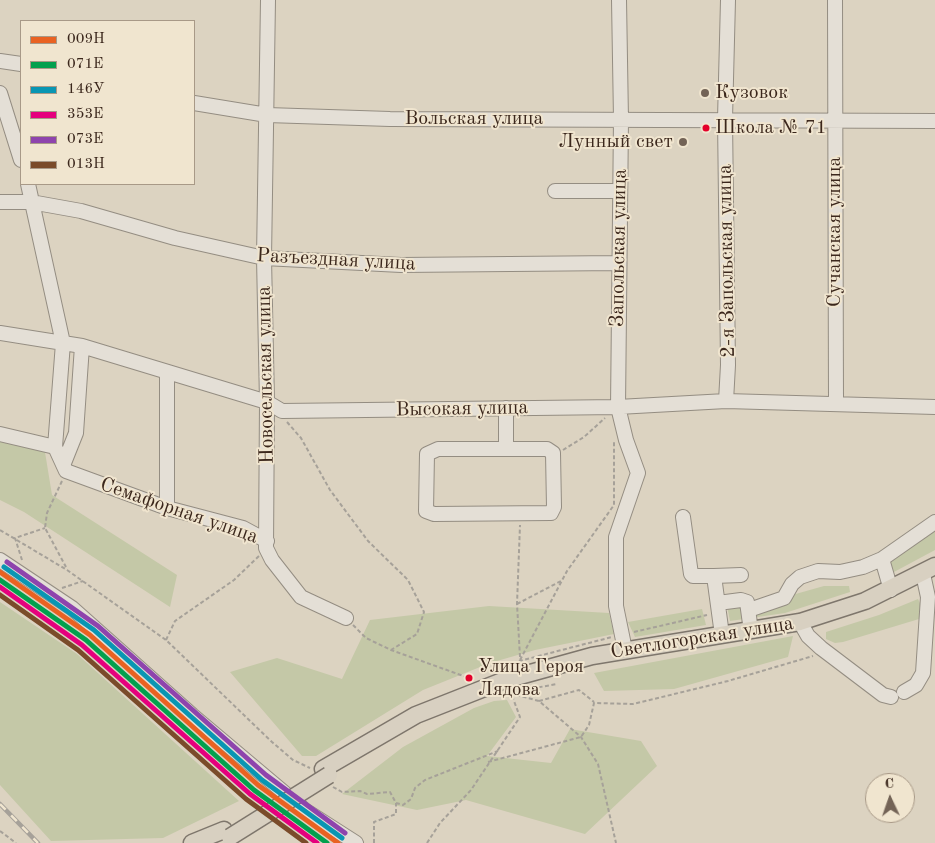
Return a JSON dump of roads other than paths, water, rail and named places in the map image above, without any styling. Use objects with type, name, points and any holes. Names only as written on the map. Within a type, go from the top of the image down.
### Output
[{"type":"main road","name":"Светлогорская улица","points":[[224,838],[328,777],[392,728],[464,696],[532,671],[625,650],[751,631],[800,622],[834,613],[891,590],[929,570]]},
{"type":"main road","points":[[192,843],[224,838]]},
{"type":"main road","points":[[203,843],[224,838]]},
{"type":"street","name":"Новосельская улица","points":[[267,544],[264,258],[268,0]]},
{"type":"street","name":"Запольская улица","points":[[619,0],[621,119],[618,407],[626,440],[638,473],[616,537],[616,606],[625,650]]},
{"type":"street","name":"2-я Запольская улица","points":[[726,401],[728,365],[725,119],[728,0]]},
{"type":"street","name":"Сучанская улица","points":[[835,0],[836,404]]},
{"type":"street","points":[[0,61],[20,64]]},
{"type":"street","points":[[0,93],[20,157]]},
{"type":"street","name":"Вольская улица","points":[[195,103],[267,115],[390,119],[935,121]]},
{"type":"street","points":[[28,185],[63,343],[55,447],[65,467]]},
{"type":"street","points":[[555,191],[620,191]]},
{"type":"street","name":"Разъездная улица","points":[[0,202],[31,202],[81,210],[176,238],[264,258],[401,265],[619,262]]},
{"type":"street","points":[[0,333],[63,343],[267,402]]},
{"type":"street","points":[[61,370],[82,348]]},
{"type":"street","points":[[65,467],[76,433],[82,348]]},
{"type":"street","points":[[167,372],[167,508]]},
{"type":"street","name":"Высокая улица","points":[[267,402],[282,411],[618,407],[726,401],[935,407]]},
{"type":"street","points":[[506,408],[506,449]]},
{"type":"street","points":[[0,434],[55,447]]},
{"type":"street","points":[[438,449],[506,449],[551,450],[554,456],[553,511],[546,514],[434,514],[426,510],[427,454],[438,449]]},
{"type":"street","name":"Семафорная улица","points":[[65,467],[167,508],[243,528],[267,544],[272,560],[301,597],[346,618]]},
{"type":"street","points":[[683,517],[690,574],[693,576],[741,576]]},
{"type":"street","points":[[749,610],[784,598],[792,584],[800,577],[818,571],[840,572],[863,567],[882,559],[935,522]]},
{"type":"street","points":[[882,559],[891,590]]},
{"type":"street","points":[[0,560],[72,608],[116,645],[192,715],[306,811],[356,843]]},
{"type":"street","points":[[904,692],[916,685],[923,673],[929,570]]},
{"type":"street","points":[[714,576],[722,635]]},
{"type":"street","points":[[718,603],[744,600],[749,610],[751,631]]},
{"type":"street","points":[[800,622],[808,636],[827,652],[883,695],[891,697]]},
{"type":"railway","points":[[0,804],[38,843]]},
{"type":"place","name":"Кузовок","points":[[705,93]]},
{"type":"place","name":"Школа № 71","points":[[706,128]]},
{"type":"place","name":"Лунный свет","points":[[683,142]]},
{"type":"place","name":"Улица Героя Лядова","points":[[469,678]]}]
